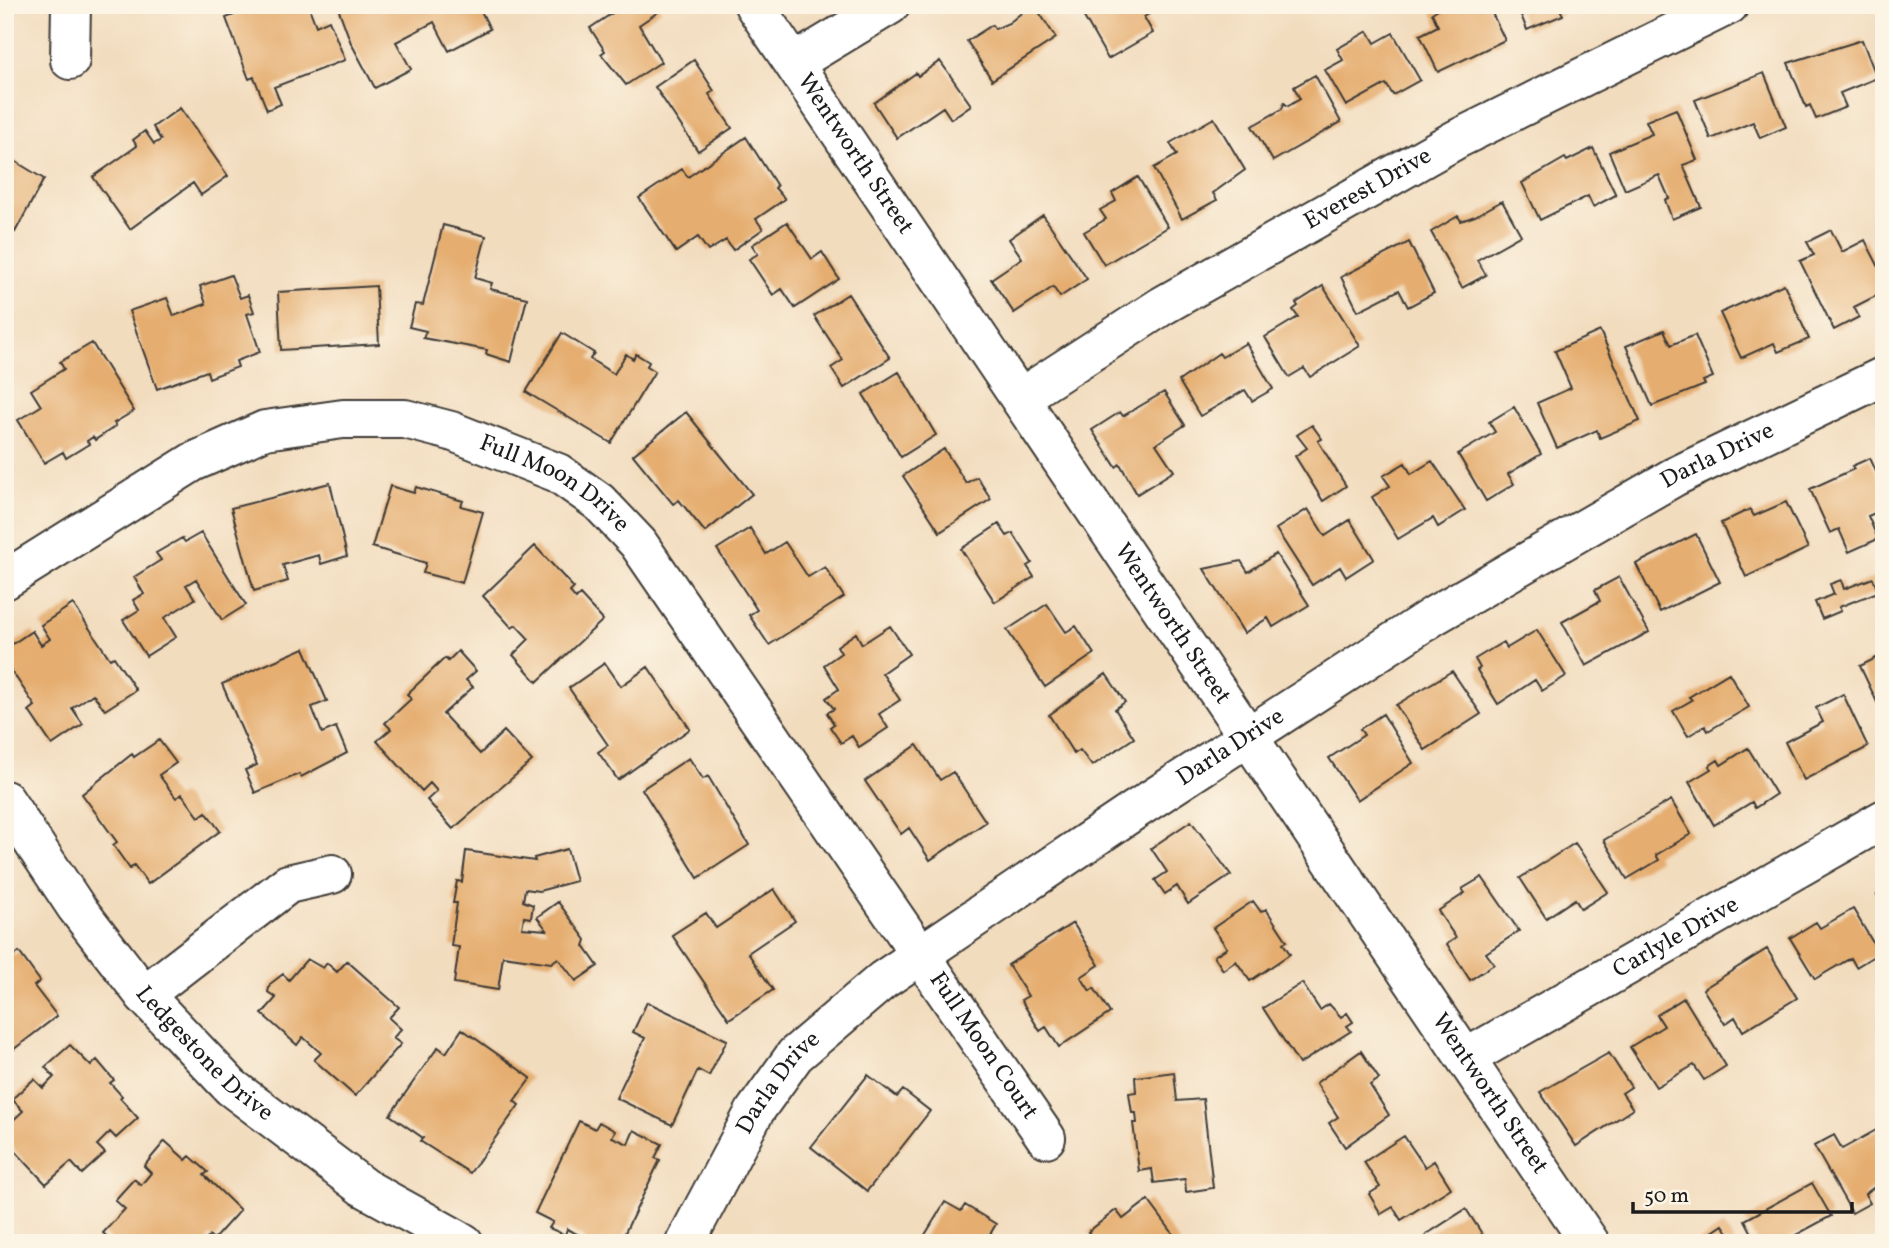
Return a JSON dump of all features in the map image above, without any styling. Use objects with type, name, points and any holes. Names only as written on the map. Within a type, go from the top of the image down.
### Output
[{"type":"street","points":[[70,60],[71,5]]},
{"type":"street","name":"Wentworth Street","points":[[754,5],[1590,1243]]},
{"type":"street","points":[[793,63],[890,5]]},
{"type":"street","name":"Everest Drive","points":[[1020,398],[1162,306],[1457,139],[1729,5]]},
{"type":"street","name":"Darla Drive","points":[[685,1243],[755,1111],[795,1055],[883,980],[1435,615],[1674,477],[1884,376]]},
{"type":"street","name":"Full Moon Drive","points":[[5,580],[193,462],[265,430],[343,419],[405,419],[451,431],[547,468],[599,502],[638,543],[920,955]]},
{"type":"street","name":"Ledgestone Drive","points":[[5,800],[76,907],[144,995],[231,1087],[363,1187],[459,1242]]},
{"type":"street","name":"Carlyle Drive","points":[[1466,1058],[1884,819]]},
{"type":"street","points":[[144,995],[288,884],[332,874]]},
{"type":"street","name":"Full Moon Court","points":[[920,955],[1046,1138]]},
{"type":"building","points":[[259,5],[308,5],[316,26],[329,20],[345,60],[274,87],[281,104],[267,110],[254,77],[249,79],[226,18]]},
{"type":"building","points":[[337,5],[478,5],[490,29],[449,51],[434,22],[396,42],[411,69],[375,88],[351,43]]},
{"type":"building","points":[[614,5],[658,5],[661,10],[639,25],[661,62],[626,85],[601,54],[605,51],[590,28],[617,10]]},
{"type":"building","points":[[1077,5],[1164,5],[1144,17],[1153,33],[1108,59]]},
{"type":"building","points":[[1439,5],[1488,5],[1505,40],[1438,72],[1420,35],[1438,26],[1432,13]]},
{"type":"building","points":[[1517,5],[1568,5],[1560,9],[1563,15],[1527,30]]},
{"type":"building","points":[[1030,6],[1035,6],[1056,38],[992,80],[967,41],[992,25],[995,29],[1009,23]]},
{"type":"building","points":[[1368,31],[1375,43],[1393,33],[1420,80],[1393,95],[1386,84],[1346,106],[1325,70],[1343,60],[1337,49]]},
{"type":"building","points":[[1862,40],[1877,78],[1840,93],[1846,107],[1816,119],[1810,105],[1806,107],[1788,63]]},
{"type":"building","points":[[694,60],[714,91],[709,94],[732,128],[698,151],[655,87]]},
{"type":"building","points":[[940,61],[971,105],[951,119],[943,107],[897,138],[874,103],[916,73],[918,76]]},
{"type":"building","points":[[1764,73],[1786,127],[1760,138],[1753,122],[1711,139],[1695,100]]},
{"type":"building","points":[[1315,75],[1341,122],[1273,161],[1252,126],[1282,109],[1284,103],[1288,106],[1300,99],[1294,87]]},
{"type":"building","points":[[180,108],[228,176],[201,195],[193,183],[130,229],[93,177],[137,146],[133,140],[145,131],[154,144],[161,140],[153,127]]},
{"type":"building","points":[[1676,109],[1697,160],[1683,165],[1701,207],[1672,219],[1665,200],[1669,198],[1659,175],[1625,190],[1609,152],[1652,134],[1646,121]]},
{"type":"building","points":[[1214,118],[1245,170],[1213,193],[1217,200],[1182,219],[1154,168],[1177,155],[1170,143]]},
{"type":"building","points":[[746,137],[777,186],[775,188],[785,199],[756,219],[763,229],[733,250],[726,240],[708,251],[698,237],[676,252],[639,198],[682,169],[688,177]]},
{"type":"building","points":[[1593,148],[1616,195],[1593,207],[1588,196],[1540,220],[1522,183],[1565,158],[1567,161]]},
{"type":"building","points":[[5,155],[44,179],[15,232],[5,226]]},
{"type":"building","points":[[1138,177],[1168,227],[1104,265],[1084,232],[1106,219],[1100,210],[1116,201],[1112,193]]},
{"type":"building","points":[[1502,201],[1521,235],[1477,260],[1486,275],[1462,288],[1431,232],[1458,216],[1461,221]]},
{"type":"building","points":[[1043,215],[1087,279],[1060,297],[1053,287],[1014,313],[991,279],[1022,258],[1009,239]]},
{"type":"building","points":[[787,222],[812,259],[822,252],[839,279],[795,308],[782,289],[773,295],[749,259],[758,254],[752,245]]},
{"type":"building","points":[[443,225],[486,236],[475,278],[492,283],[490,289],[527,298],[511,362],[486,354],[487,350],[423,338],[426,331],[409,327],[415,304],[423,305]]},
{"type":"building","points":[[1831,230],[1842,252],[1865,240],[1884,277],[1884,292],[1854,307],[1859,317],[1834,330],[1800,261],[1814,255],[1807,242]]},
{"type":"building","points":[[1409,242],[1434,293],[1408,307],[1399,290],[1358,311],[1341,277]]},
{"type":"building","points":[[231,275],[240,298],[248,295],[254,312],[247,314],[260,352],[236,361],[238,367],[209,378],[207,371],[157,389],[129,311],[167,298],[174,316],[206,304],[200,286]]},
{"type":"building","points":[[1784,284],[1809,339],[1778,352],[1774,343],[1741,358],[1720,313]]},
{"type":"building","points":[[376,286],[379,344],[281,350],[278,292]]},
{"type":"building","points":[[1323,286],[1360,346],[1310,377],[1304,368],[1289,377],[1265,337],[1298,317],[1293,310],[1298,306],[1296,303]]},
{"type":"building","points":[[848,294],[890,358],[844,388],[831,368],[843,360],[814,316]]},
{"type":"building","points":[[1664,330],[1671,345],[1695,335],[1713,377],[1703,381],[1705,385],[1652,406],[1626,346]]},
{"type":"building","points":[[1600,331],[1640,421],[1600,438],[1597,430],[1557,448],[1537,403],[1571,388],[1555,351]]},
{"type":"building","points":[[562,333],[594,353],[590,359],[614,374],[626,354],[633,359],[636,354],[649,362],[647,366],[655,371],[611,443],[526,392]]},
{"type":"building","points":[[92,343],[134,411],[114,423],[116,426],[95,440],[93,437],[87,441],[89,444],[66,458],[63,452],[44,463],[18,420],[41,406],[31,390],[64,369],[60,362]]},
{"type":"building","points":[[1246,343],[1273,389],[1252,401],[1245,390],[1200,416],[1179,381],[1219,353],[1222,357]]},
{"type":"building","points":[[899,372],[936,435],[901,457],[863,394]]},
{"type":"building","points":[[1164,392],[1185,425],[1156,444],[1174,471],[1137,494],[1120,464],[1116,467],[1092,430],[1120,412],[1123,416]]},
{"type":"building","points":[[1514,407],[1541,454],[1508,474],[1514,484],[1486,501],[1458,454],[1495,432],[1489,422]]},
{"type":"building","points":[[686,412],[752,494],[705,532],[679,500],[673,504],[633,455]]},
{"type":"building","points":[[1312,425],[1322,439],[1318,441],[1346,486],[1323,501],[1295,456],[1307,448],[1297,435]]},
{"type":"building","points":[[944,449],[966,483],[977,477],[991,499],[940,532],[903,476]]},
{"type":"building","points":[[1870,458],[1884,489],[1884,509],[1868,516],[1878,539],[1849,552],[1839,529],[1830,533],[1810,489],[1854,469],[1852,466]]},
{"type":"building","points":[[1432,461],[1465,510],[1438,527],[1433,518],[1398,539],[1372,497],[1390,486],[1383,476],[1405,463],[1411,474]]},
{"type":"building","points":[[330,483],[347,556],[321,564],[319,555],[283,565],[288,581],[254,591],[231,508]]},
{"type":"building","points":[[390,486],[414,493],[416,487],[463,501],[461,506],[483,512],[462,583],[423,573],[426,563],[372,547]]},
{"type":"building","points":[[1786,502],[1808,548],[1746,577],[1721,523],[1750,509],[1754,516]]},
{"type":"building","points":[[1308,509],[1325,536],[1350,520],[1374,559],[1346,577],[1340,567],[1312,585],[1276,529]]},
{"type":"building","points":[[999,524],[1007,536],[1013,533],[1032,563],[1027,566],[1034,577],[995,602],[961,549]]},
{"type":"building","points":[[750,528],[766,554],[785,542],[808,577],[825,567],[844,597],[769,645],[749,615],[757,610],[717,549]]},
{"type":"building","points":[[201,533],[246,605],[222,620],[196,579],[186,585],[195,599],[164,618],[176,637],[146,656],[123,620],[139,610],[133,600],[144,594],[134,577],[161,560],[156,553],[182,538],[185,542]]},
{"type":"building","points":[[1696,534],[1720,582],[1660,612],[1636,564]]},
{"type":"building","points":[[535,546],[574,588],[570,592],[576,599],[580,595],[603,620],[537,682],[513,655],[529,639],[516,625],[512,628],[483,596]]},
{"type":"building","points":[[1276,554],[1309,605],[1273,627],[1268,618],[1244,633],[1204,569],[1241,561],[1248,572]]},
{"type":"building","points":[[1619,577],[1649,632],[1586,666],[1562,622],[1600,601],[1595,590]]},
{"type":"building","points":[[1873,578],[1878,592],[1839,607],[1841,611],[1822,619],[1815,602],[1834,594],[1830,584],[1841,580],[1844,589]]},
{"type":"building","points":[[73,604],[110,659],[114,657],[136,690],[105,710],[93,694],[72,708],[83,724],[52,745],[29,711],[35,706],[5,661],[5,649],[32,631],[41,645],[50,639],[41,625]]},
{"type":"building","points":[[1047,604],[1066,632],[1076,626],[1094,654],[1045,687],[1007,630]]},
{"type":"building","points":[[890,626],[909,654],[882,673],[900,700],[879,714],[888,728],[859,747],[852,736],[841,743],[830,727],[834,724],[827,713],[834,709],[826,698],[839,689],[824,665],[841,653],[837,646],[856,633],[862,644]]},
{"type":"building","points":[[1537,630],[1566,676],[1542,691],[1535,680],[1498,704],[1477,670],[1480,668],[1475,659],[1503,642],[1507,648]]},
{"type":"building","points":[[304,648],[327,701],[312,707],[322,733],[336,727],[347,753],[301,777],[299,774],[255,793],[245,770],[257,765],[222,684]]},
{"type":"building","points":[[458,651],[476,671],[466,680],[473,687],[443,714],[480,754],[504,731],[532,761],[453,829],[427,800],[437,791],[430,783],[422,791],[377,741],[391,729],[385,723],[411,699],[407,694],[445,658],[448,661]]},
{"type":"building","points":[[1884,654],[1884,717],[1860,666]]},
{"type":"building","points":[[605,663],[621,686],[648,667],[690,729],[618,780],[598,752],[608,745],[569,688]]},
{"type":"building","points":[[1452,671],[1481,714],[1425,750],[1396,705]]},
{"type":"building","points":[[1729,673],[1749,707],[1708,731],[1705,726],[1688,736],[1673,711],[1692,700],[1689,697]]},
{"type":"building","points":[[1106,674],[1125,702],[1115,709],[1134,738],[1092,766],[1080,750],[1074,754],[1049,715]]},
{"type":"building","points":[[1843,694],[1868,747],[1804,780],[1785,742],[1823,722],[1816,708]]},
{"type":"building","points":[[1383,714],[1413,763],[1357,800],[1329,758],[1364,735],[1360,729]]},
{"type":"building","points":[[159,740],[176,763],[159,775],[176,798],[182,794],[199,817],[206,812],[220,831],[148,884],[134,865],[130,869],[113,845],[117,842],[82,794],[132,754],[134,757]]},
{"type":"building","points":[[917,745],[940,780],[953,772],[986,822],[930,860],[909,828],[901,834],[865,781]]},
{"type":"building","points":[[1748,748],[1776,794],[1755,808],[1752,802],[1714,825],[1689,782],[1711,769],[1709,766],[1718,760],[1721,765]]},
{"type":"building","points":[[689,758],[703,779],[708,776],[749,845],[698,878],[642,789]]},
{"type":"building","points":[[1671,800],[1691,834],[1656,855],[1659,860],[1627,879],[1604,840]]},
{"type":"building","points":[[1191,821],[1231,875],[1188,904],[1177,886],[1165,894],[1155,880],[1167,872],[1151,848]]},
{"type":"building","points":[[1575,843],[1608,892],[1581,909],[1575,899],[1546,918],[1520,878]]},
{"type":"building","points":[[567,849],[576,881],[539,891],[525,889],[523,901],[533,905],[531,918],[524,917],[522,928],[547,930],[537,917],[558,902],[586,940],[584,946],[598,966],[576,981],[558,958],[551,963],[503,956],[498,990],[454,983],[459,947],[451,946],[457,903],[453,903],[457,881],[462,882],[466,851],[535,861],[534,858]]},
{"type":"building","points":[[1482,877],[1519,931],[1486,953],[1494,964],[1470,980],[1447,944],[1456,938],[1438,911],[1465,893],[1462,889]]},
{"type":"building","points":[[774,889],[795,921],[748,953],[773,990],[729,1019],[672,935],[706,913],[716,928]]},
{"type":"building","points":[[1884,892],[1884,907],[1877,895]]},
{"type":"building","points":[[1253,901],[1261,912],[1266,909],[1287,941],[1283,943],[1290,954],[1250,981],[1236,961],[1223,970],[1214,956],[1227,948],[1213,928]]},
{"type":"building","points":[[1853,909],[1879,953],[1856,967],[1851,958],[1815,979],[1790,938],[1816,922],[1820,928]]},
{"type":"building","points":[[1073,923],[1099,965],[1081,977],[1090,991],[1094,988],[1110,1013],[1059,1047],[1046,1027],[1040,1031],[1021,1000],[1028,996],[1008,965]]},
{"type":"building","points":[[5,945],[14,956],[19,952],[40,981],[34,986],[57,1016],[5,1056]]},
{"type":"building","points":[[1767,949],[1797,998],[1743,1031],[1735,1017],[1725,1024],[1703,989]]},
{"type":"building","points":[[307,959],[323,968],[327,963],[337,972],[347,961],[399,1007],[389,1018],[401,1029],[393,1038],[401,1044],[355,1096],[314,1060],[321,1053],[303,1037],[297,1045],[262,1014],[276,998],[268,992],[270,984],[283,974],[289,980]]},
{"type":"building","points":[[1302,983],[1320,1010],[1329,1004],[1341,1017],[1347,1013],[1353,1022],[1347,1026],[1351,1031],[1299,1064],[1263,1008]]},
{"type":"building","points":[[1684,998],[1726,1066],[1704,1080],[1694,1065],[1656,1087],[1630,1047],[1664,1026],[1657,1015]]},
{"type":"building","points":[[647,1002],[727,1040],[709,1076],[698,1070],[672,1125],[616,1098],[645,1038],[633,1032]]},
{"type":"building","points":[[462,1029],[531,1078],[514,1101],[519,1105],[470,1173],[420,1141],[423,1138],[390,1115],[438,1047],[446,1053]]},
{"type":"building","points":[[70,1045],[91,1066],[97,1060],[114,1080],[110,1083],[122,1096],[120,1098],[138,1118],[116,1138],[110,1132],[97,1145],[105,1153],[82,1174],[71,1162],[46,1184],[5,1140],[5,1128],[23,1111],[12,1099],[34,1079],[43,1088],[54,1077],[45,1067]]},
{"type":"building","points":[[1361,1051],[1379,1079],[1370,1085],[1389,1115],[1345,1147],[1329,1123],[1338,1117],[1316,1083]]},
{"type":"building","points":[[1609,1053],[1631,1087],[1622,1093],[1633,1109],[1576,1146],[1540,1092]]},
{"type":"building","points":[[1174,1072],[1177,1101],[1203,1099],[1213,1188],[1186,1192],[1185,1179],[1154,1183],[1152,1169],[1139,1171],[1133,1123],[1137,1123],[1136,1113],[1132,1113],[1129,1093],[1136,1092],[1135,1077]]},
{"type":"building","points":[[868,1075],[897,1097],[903,1090],[930,1111],[867,1191],[811,1147]]},
{"type":"building","points":[[579,1121],[595,1129],[599,1122],[615,1131],[612,1137],[628,1144],[634,1130],[662,1144],[655,1158],[660,1160],[620,1243],[582,1243],[585,1238],[567,1229],[565,1235],[549,1228],[553,1222],[535,1213]]},
{"type":"building","points":[[1878,1129],[1884,1140],[1884,1180],[1865,1194],[1870,1203],[1852,1213],[1814,1146],[1834,1135],[1842,1149]]},
{"type":"building","points":[[1404,1136],[1425,1167],[1434,1161],[1451,1188],[1401,1220],[1393,1207],[1381,1214],[1369,1194],[1380,1187],[1364,1162]]},
{"type":"building","points":[[165,1141],[186,1160],[190,1156],[208,1172],[204,1175],[240,1210],[214,1239],[210,1236],[207,1239],[211,1243],[114,1243],[103,1233],[125,1209],[115,1200],[134,1179],[141,1185],[151,1173],[144,1166]]},
{"type":"building","points":[[1812,1183],[1831,1216],[1792,1237],[1796,1243],[1757,1243],[1745,1220]]},
{"type":"building","points":[[1148,1200],[1180,1243],[1087,1243],[1093,1238],[1088,1232],[1116,1210],[1123,1219]]},
{"type":"building","points":[[945,1202],[961,1211],[965,1205],[996,1224],[989,1236],[1000,1243],[920,1243]]},
{"type":"building","points":[[1466,1209],[1486,1240],[1481,1243],[1420,1243],[1427,1234]]},
{"type":"building","points":[[1723,1225],[1735,1243],[1696,1243]]}]
